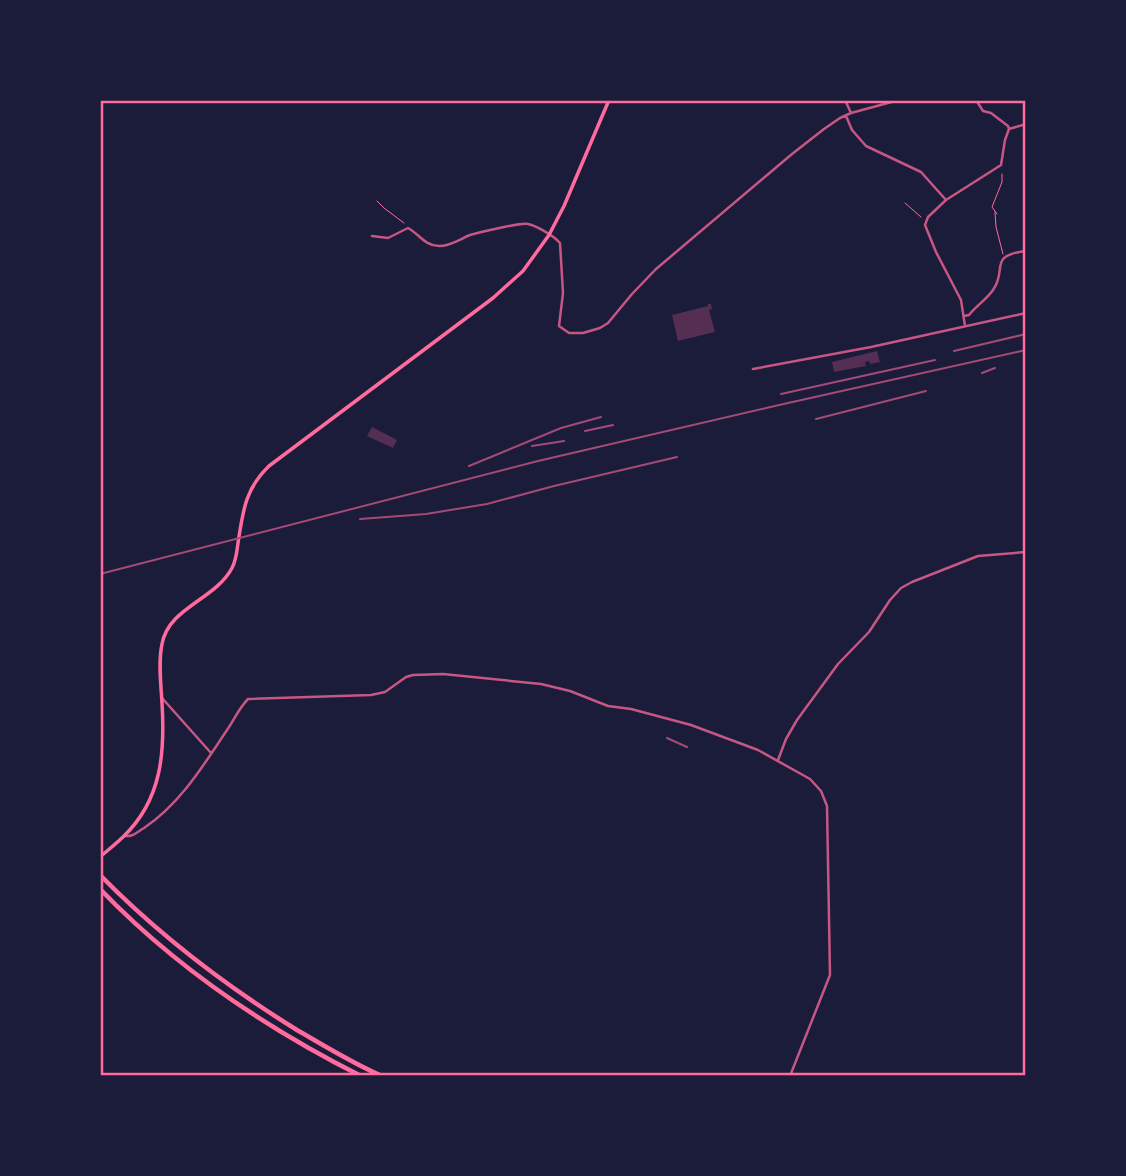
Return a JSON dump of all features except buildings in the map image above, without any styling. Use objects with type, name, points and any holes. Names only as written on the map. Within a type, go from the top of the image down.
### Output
[{"type":"highway","points":[[100,875],[180,948],[244,996],[329,1049],[382,1076]]},
{"type":"highway","points":[[100,889],[141,928],[213,986],[261,1019],[361,1076]]},
{"type":"main road","points":[[100,857],[125,836],[143,812],[154,789],[163,754],[160,657],[162,644],[167,629],[186,610],[204,598],[233,567],[250,490],[275,461],[506,288],[528,265],[550,234],[564,206],[609,100]]},
{"type":"street","points":[[845,100],[851,113]]},
{"type":"street","points":[[372,236],[388,238],[408,228],[426,243],[441,246],[523,223],[532,226],[559,241],[563,304],[559,326],[569,333],[593,331],[608,323],[656,269],[824,129],[851,113],[900,100]]},
{"type":"street","points":[[976,100],[983,111],[991,113],[1009,129]]},
{"type":"street","points":[[846,116],[852,130],[866,146],[921,172],[946,201]]},
{"type":"street","points":[[965,326],[961,300],[925,225],[928,217],[946,201],[1001,165],[1004,140],[1009,129],[1026,124]]},
{"type":"street","points":[[964,317],[993,290],[1004,258],[1011,253],[1026,251]]},
{"type":"street","points":[[753,369],[871,347],[1026,313]]},
{"type":"street","points":[[778,760],[797,720],[838,664],[869,632],[901,588],[978,556],[1026,552]]},
{"type":"street","points":[[125,836],[132,835],[163,815],[183,794],[248,699],[371,695],[385,692],[412,675],[443,674],[541,684],[570,691],[608,706],[631,709],[701,728],[758,750],[806,776],[818,786],[825,800],[828,823],[830,975],[790,1076]]},
{"type":"street","points":[[162,698],[211,753]]},
{"type":"path","points":[[1002,174],[1002,182],[992,207],[996,213],[996,227],[1004,258]]},
{"type":"path","points":[[377,201],[408,228]]},
{"type":"path","points":[[905,203],[923,218]]},
{"type":"railway","points":[[954,351],[1026,334]]},
{"type":"railway","points":[[100,574],[538,461],[1026,350]]},
{"type":"railway","points":[[781,394],[935,360]]},
{"type":"railway","points":[[982,373],[995,368]]},
{"type":"railway","points":[[816,419],[926,391]]},
{"type":"railway","points":[[469,466],[561,428],[601,417]]},
{"type":"railway","points":[[585,431],[613,425]]},
{"type":"railway","points":[[532,446],[564,441]]},
{"type":"railway","points":[[360,519],[426,514],[487,504],[677,457]]},
{"type":"railway","points":[[667,738],[687,747]]}]
